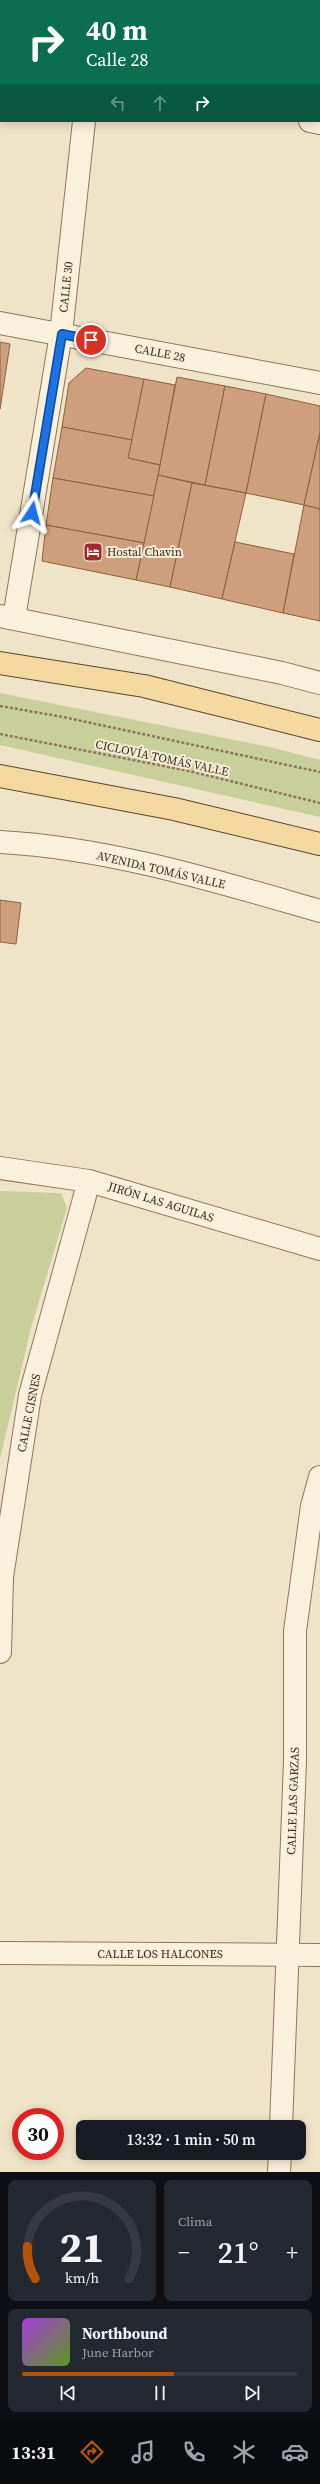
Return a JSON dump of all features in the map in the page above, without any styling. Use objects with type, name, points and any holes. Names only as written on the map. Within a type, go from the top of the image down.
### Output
[{"type":"main road","points":[[0,663],[144,686],[320,730]]},
{"type":"main road","points":[[0,776],[174,809],[320,844]]},
{"type":"street","name":"CALLE 30","points":[[7,617],[62,334],[84,122]]},
{"type":"street","name":"CALLE 28","points":[[0,323],[320,384]]},
{"type":"street","points":[[7,617],[282,673],[320,683]]},
{"type":"street","name":"AVENIDA TOMÁS VALLE","points":[[0,842],[48,845],[201,877],[320,912]]},
{"type":"street","name":"JIRÓN LAS AGUILAS","points":[[0,1168],[89,1181],[320,1249]]},
{"type":"street","name":"CALLE CISNES","points":[[0,1652],[2,1577],[30,1395],[89,1181]]},
{"type":"street","name":"CALLE LAS GARZAS","points":[[281,2120],[295,1761],[295,1631],[312,1506],[320,1477]]},
{"type":"street","name":"CALLE LOS HALCONES","points":[[0,1953],[320,1955]]},
{"type":"street","points":[[279,2172],[280,2160]]},
{"type":"path","name":"CICLOVÍA TOMÁS VALLE","points":[[0,706],[71,718],[320,772]]},
{"type":"path","name":"CICLOVÍA TOMÁS VALLE","points":[[0,734],[189,771],[320,803]]},
{"type":"green space","points":[[0,693],[270,747],[320,760],[320,817],[0,745]]},
{"type":"green space","points":[[0,1191],[61,1193],[67,1208],[31,1328],[0,1459]]},
{"type":"building","points":[[0,342],[10,344],[0,409]]},
{"type":"building","points":[[86,368],[144,379],[132,440],[62,427],[69,383]]},
{"type":"building","points":[[177,377],[225,386],[205,485],[158,475]]},
{"type":"building","points":[[144,379],[175,385],[160,465],[128,458]]},
{"type":"building","points":[[225,386],[266,394],[246,493],[205,485]]},
{"type":"building","points":[[266,394],[320,406],[320,433],[304,505],[246,493]]},
{"type":"building","points":[[62,427],[132,440],[128,458],[160,465],[154,496],[53,478]]},
{"type":"building","points":[[320,433],[320,509],[304,505]]},
{"type":"building","points":[[158,475],[192,483],[170,587],[136,580]]},
{"type":"building","points":[[53,478],[154,496],[144,543],[46,525]]},
{"type":"building","points":[[192,483],[246,493],[222,599],[170,587]]},
{"type":"building","points":[[304,505],[320,509],[320,621],[283,613]]},
{"type":"building","name":"Hostal Chavin","points":[[46,525],[144,543],[136,580],[42,561]]},
{"type":"building","points":[[235,542],[294,554],[283,613],[222,599]]},
{"type":"building","points":[[0,900],[21,903],[16,944],[0,942]]},
{"type":"place","name":"Hostal Chavin","points":[[93,552]]},
{"type":"route","points":[[32,513],[62,334],[91,340]]}]
